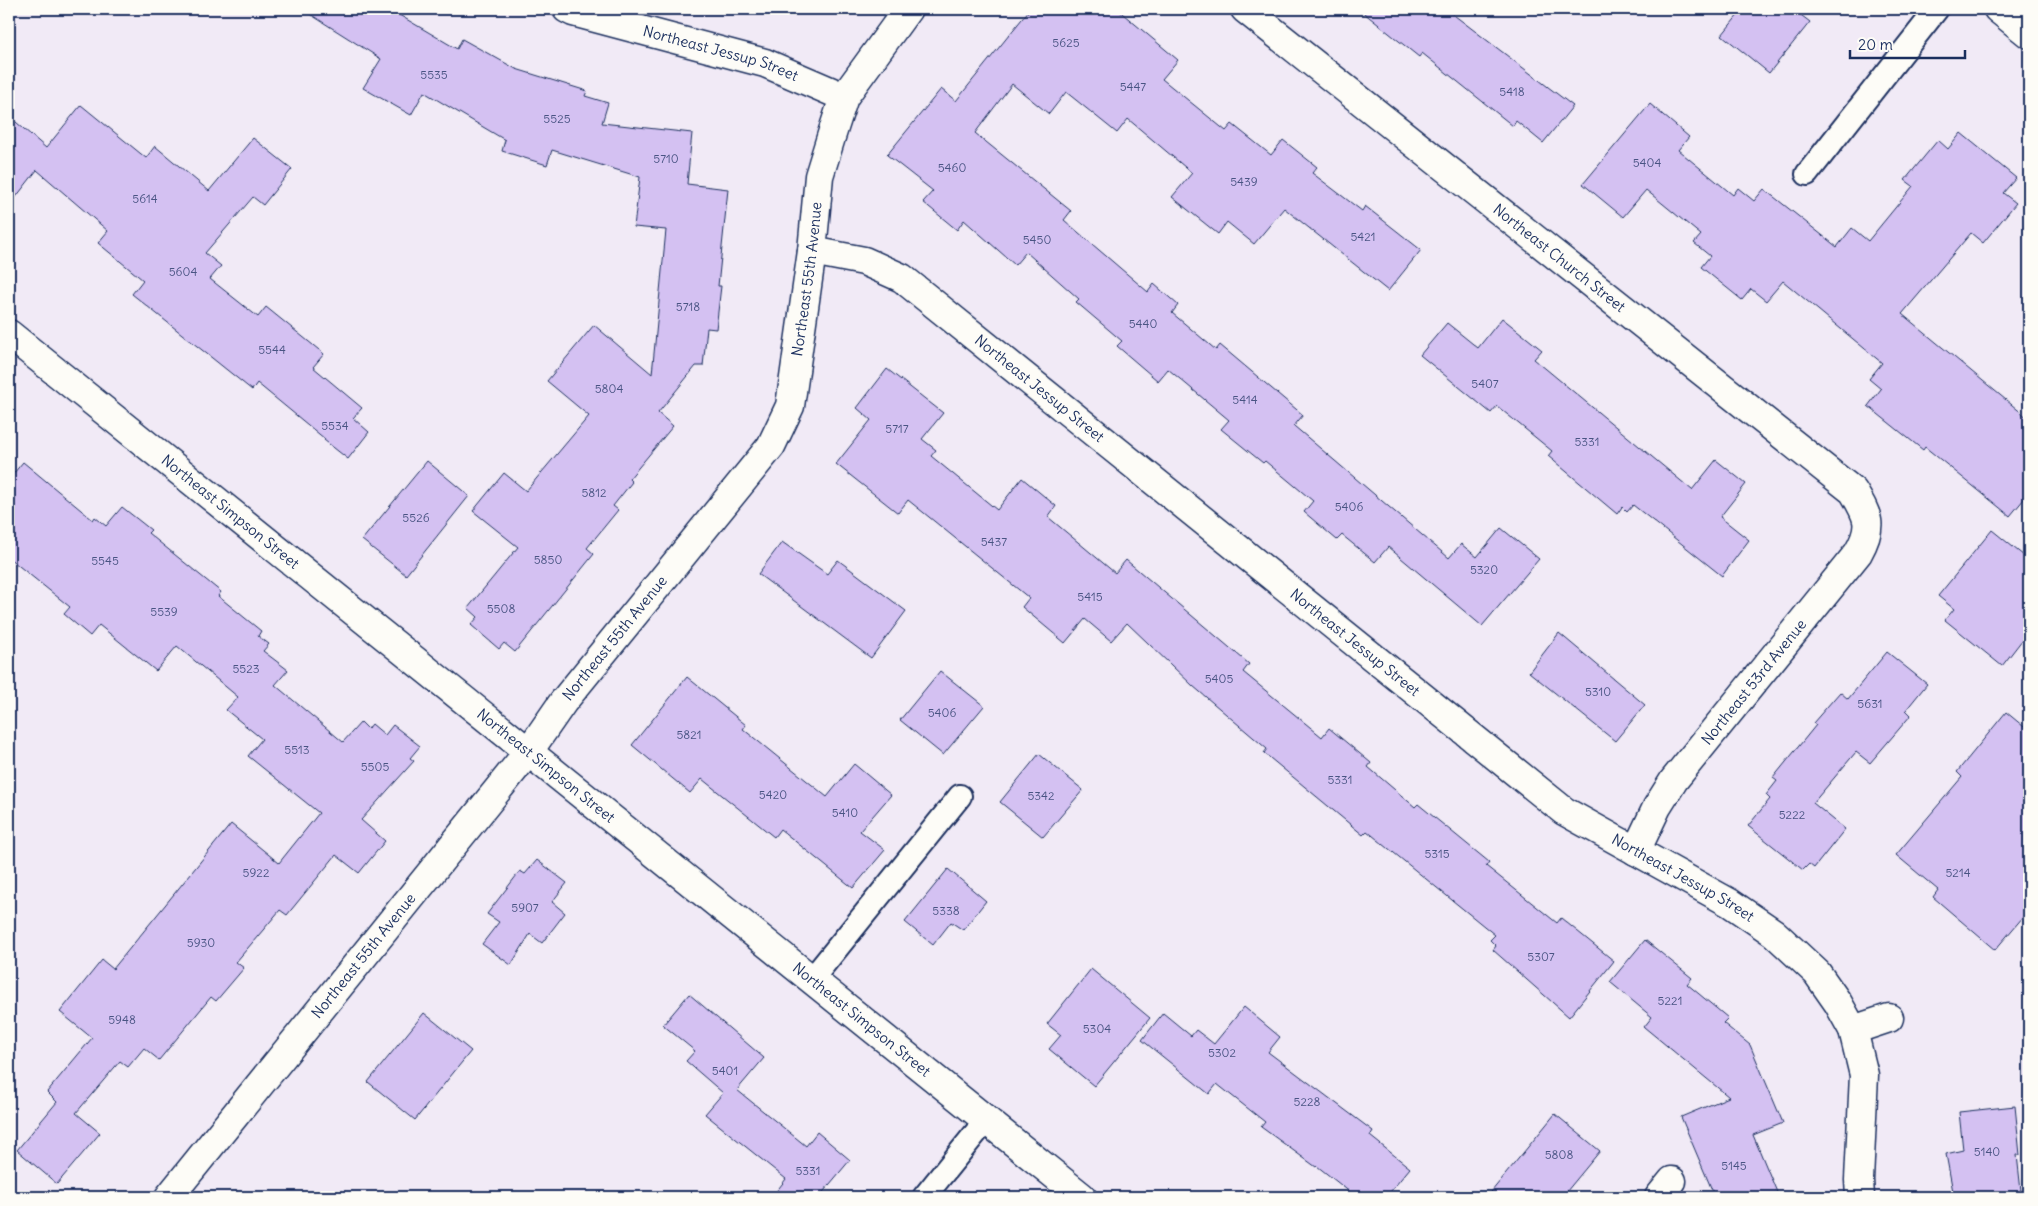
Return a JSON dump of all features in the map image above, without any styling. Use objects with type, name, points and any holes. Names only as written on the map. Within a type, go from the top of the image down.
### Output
[{"type":"street","name":"Northeast Jessup Street","points":[[567,9],[765,63],[844,97]]},
{"type":"street","name":"Northeast 55th Avenue","points":[[169,1197],[528,751],[563,702],[770,446],[790,406],[812,251],[819,176],[844,97],[908,9]]},
{"type":"street","name":"Northeast Church Street","points":[[1245,9],[1853,491],[1867,514]]},
{"type":"street","points":[[1998,9],[2029,34]]},
{"type":"street","name":"Northeast Jessup Street","points":[[812,251],[864,261],[902,278],[1564,811],[1730,903],[1774,933],[1818,973],[1853,1030],[1864,1075],[1860,1197]]},
{"type":"street","name":"Northeast Simpson Street","points":[[9,334],[1082,1197]]},
{"type":"street","name":"Northeast 53rd Avenue","points":[[1636,851],[1657,807],[1674,780],[1858,553],[1864,542],[1868,526],[1867,514]]},
{"type":"street","points":[[1853,1030],[1889,1018]]},
{"type":"lane","points":[[1807,174],[1937,9]]},
{"type":"lane","points":[[812,979],[960,796]]},
{"type":"lane","points":[[924,1197],[986,1119]]},
{"type":"building","points":[[302,9],[389,9],[457,49],[462,39],[516,69],[587,91],[585,96],[608,103],[602,123],[692,133],[687,184],[728,189],[718,286],[721,286],[716,329],[707,328],[703,366],[696,366],[658,413],[673,426],[629,479],[632,482],[613,506],[618,510],[587,548],[594,554],[515,652],[504,643],[499,649],[471,625],[478,617],[468,608],[518,547],[473,511],[504,473],[526,491],[589,416],[547,381],[594,325],[652,374],[666,230],[634,227],[640,177],[552,150],[547,165],[502,151],[505,140],[424,92],[411,115],[363,88],[381,59]]},
{"type":"building","points":[[1030,9],[1117,9],[1178,60],[1162,79],[1226,131],[1232,124],[1271,155],[1283,140],[1317,167],[1312,173],[1362,211],[1365,206],[1421,250],[1388,291],[1284,208],[1254,244],[1227,222],[1218,234],[1172,197],[1192,173],[1128,119],[1117,133],[1066,92],[1049,114],[1012,84],[975,133],[1071,211],[1064,220],[1148,292],[1154,284],[1178,305],[1172,313],[1216,350],[1220,345],[1303,415],[1294,426],[1449,558],[1461,544],[1477,557],[1501,528],[1539,559],[1482,626],[1388,547],[1375,562],[1342,535],[1337,540],[1304,512],[1313,501],[1265,461],[1263,463],[1221,429],[1229,420],[1168,369],[1158,381],[1117,346],[1122,341],[1076,302],[1079,299],[1026,252],[1015,265],[964,220],[957,230],[923,202],[933,191],[887,155],[941,89],[956,101]]},
{"type":"building","points":[[1359,9],[1446,9],[1573,106],[1543,143],[1516,121],[1513,126],[1422,53],[1419,57]]},
{"type":"building","points":[[1743,9],[1793,9],[1810,22],[1769,73],[1722,35]]},
{"type":"building","points":[[1650,104],[1689,137],[1678,150],[1733,195],[1738,188],[1754,201],[1764,189],[1837,247],[1852,228],[1868,241],[1913,186],[1905,180],[1938,140],[1948,149],[1961,133],[2016,178],[2003,193],[2016,203],[1983,243],[1971,233],[1902,314],[2029,419],[2029,493],[2010,516],[1925,447],[1923,450],[1868,406],[1881,389],[1869,379],[1882,363],[1783,281],[1766,301],[1751,289],[1742,300],[1701,267],[1710,256],[1694,243],[1701,235],[1646,190],[1623,217],[1583,184]]},
{"type":"building","points":[[81,105],[146,158],[155,146],[209,191],[253,138],[292,169],[263,205],[253,197],[205,253],[221,266],[210,279],[258,317],[266,307],[324,354],[313,367],[362,408],[353,418],[369,432],[348,459],[257,383],[252,390],[132,294],[143,280],[98,243],[108,231],[37,170],[9,206],[9,116],[46,148]]},
{"type":"building","points":[[1502,318],[1542,350],[1534,359],[1692,490],[1716,460],[1746,484],[1720,517],[1749,540],[1722,576],[1633,505],[1627,512],[1622,507],[1617,514],[1548,456],[1552,451],[1497,406],[1491,413],[1420,355],[1447,323],[1478,348]]},
{"type":"building","points":[[887,369],[943,413],[922,439],[936,450],[931,456],[997,510],[1022,478],[1056,506],[1048,517],[1115,573],[1126,560],[1249,664],[1243,672],[1322,737],[1329,728],[1371,763],[1368,767],[1415,807],[1418,804],[1489,862],[1486,866],[1557,923],[1561,918],[1614,961],[1569,1017],[1493,950],[1496,946],[1490,940],[1495,935],[1367,831],[1363,835],[1264,753],[1267,749],[1193,686],[1127,623],[1111,641],[1085,619],[1065,643],[1022,607],[1029,598],[908,500],[898,513],[836,464],[871,420],[857,408]]},
{"type":"building","points":[[427,461],[469,496],[406,575],[362,540]]},
{"type":"building","points":[[23,462],[93,520],[95,517],[106,526],[122,507],[151,530],[148,533],[221,592],[218,596],[261,631],[258,636],[269,644],[263,651],[288,670],[275,685],[343,742],[361,722],[368,729],[372,724],[385,735],[393,725],[420,746],[410,758],[414,761],[361,820],[385,841],[359,873],[336,855],[287,915],[280,910],[236,962],[244,968],[216,1001],[211,997],[159,1060],[144,1048],[128,1067],[120,1061],[76,1113],[100,1133],[57,1184],[17,1150],[57,1102],[47,1092],[92,1038],[60,1012],[102,960],[113,969],[231,824],[279,863],[319,813],[248,756],[262,739],[226,710],[238,697],[177,646],[156,671],[99,625],[90,636],[64,614],[70,607],[9,558],[9,479]]},
{"type":"building","points":[[1992,530],[2029,560],[2029,631],[2002,666],[1945,620],[1954,609],[1938,596]]},
{"type":"building","points":[[782,542],[827,574],[838,560],[906,611],[871,658],[758,574]]},
{"type":"building","points":[[1559,633],[1645,705],[1615,741],[1529,672]]},
{"type":"building","points":[[1887,652],[1927,684],[1906,710],[1911,715],[1870,763],[1856,752],[1813,803],[1845,829],[1814,868],[1809,864],[1803,870],[1748,826],[1770,799],[1766,795],[1777,781],[1773,778],[1816,725],[1813,723],[1840,692],[1848,699]]},
{"type":"building","points":[[940,671],[984,706],[943,755],[900,720]]},
{"type":"building","points":[[687,677],[746,725],[743,729],[827,797],[854,764],[891,795],[860,831],[885,850],[853,888],[780,829],[774,837],[702,779],[690,793],[632,745]]},
{"type":"building","points":[[2006,712],[2029,731],[2029,910],[1995,950],[1933,897],[1938,890],[1896,855],[1962,777],[1957,772]]},
{"type":"building","points":[[1039,754],[1083,790],[1043,837],[1000,802]]},
{"type":"building","points":[[537,860],[567,883],[552,902],[565,913],[542,943],[530,934],[511,965],[482,944],[499,922],[487,914],[520,871],[525,874]]},
{"type":"building","points":[[948,869],[986,901],[963,930],[951,922],[933,945],[905,922]]},
{"type":"building","points":[[1645,940],[1692,978],[1687,984],[1728,1018],[1723,1023],[1750,1045],[1783,1123],[1753,1135],[1779,1197],[1715,1197],[1681,1117],[1729,1097],[1644,1027],[1652,1017],[1610,982]]},
{"type":"building","points":[[1091,969],[1150,1018],[1094,1086],[1049,1049],[1061,1035],[1047,1024]]},
{"type":"building","points":[[689,994],[764,1058],[737,1090],[806,1146],[817,1132],[850,1160],[819,1197],[772,1197],[786,1179],[705,1114],[723,1093],[686,1061],[695,1051],[663,1025]]},
{"type":"building","points":[[1244,1007],[1280,1037],[1268,1052],[1373,1131],[1370,1136],[1410,1168],[1386,1197],[1356,1197],[1317,1166],[1261,1127],[1265,1122],[1217,1084],[1209,1094],[1142,1040],[1163,1013],[1191,1036],[1196,1030],[1214,1044]]},
{"type":"building","points":[[424,1013],[471,1051],[415,1120],[368,1082]]},
{"type":"building","points":[[2015,1106],[2020,1155],[2017,1155],[2021,1191],[1995,1194],[1995,1197],[1954,1197],[1946,1154],[1963,1150],[1959,1112]]},
{"type":"building","points":[[1555,1114],[1600,1151],[1562,1197],[1487,1197]]}]
